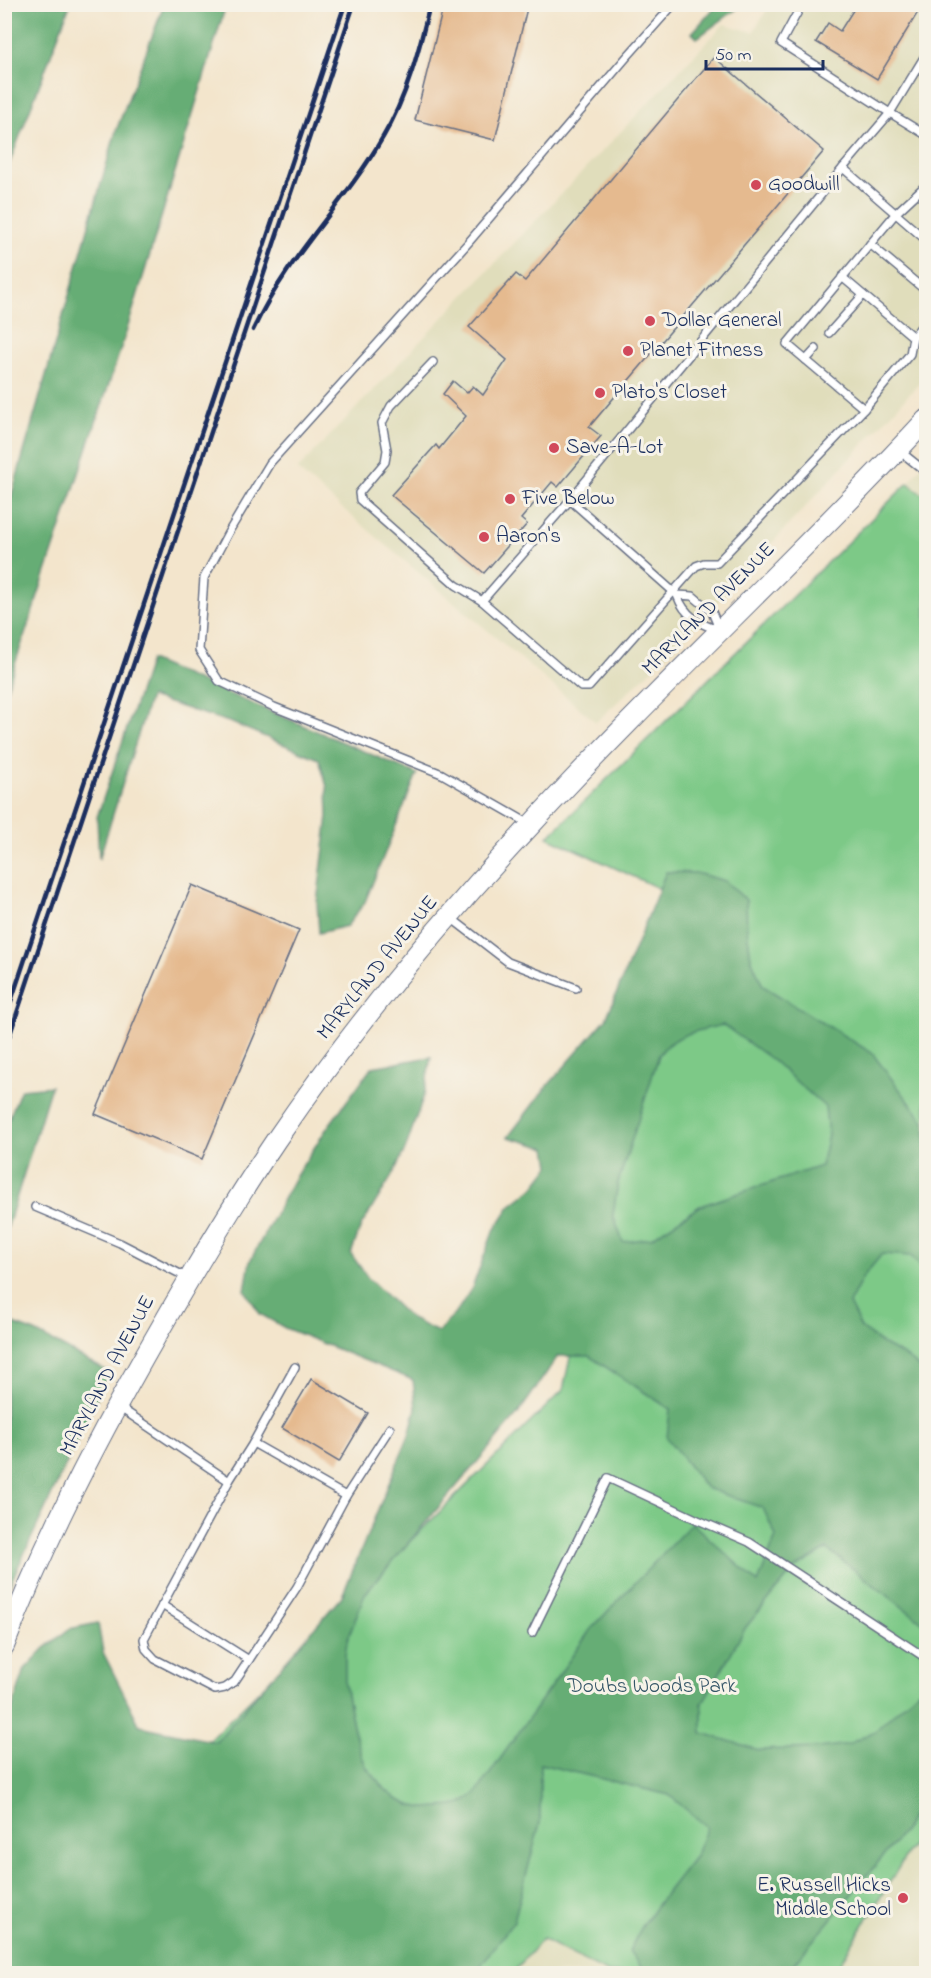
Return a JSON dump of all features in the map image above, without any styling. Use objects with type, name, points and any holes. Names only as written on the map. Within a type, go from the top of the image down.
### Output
[{"type":"main road","name":"MARYLAND AVENUE","points":[[4,1646],[63,1513],[117,1406],[188,1278],[283,1131],[364,1020],[449,916],[531,824],[927,420]]},
{"type":"lane","points":[[531,824],[442,774],[274,707],[219,681],[199,650],[204,578],[270,463],[468,243],[625,58],[674,4]]},
{"type":"lane","points":[[802,4],[781,43],[927,135]]},
{"type":"lane","points":[[482,601],[570,500],[890,113],[927,54]]},
{"type":"lane","points":[[843,168],[927,240]]},
{"type":"lane","points":[[864,409],[787,344],[896,213],[927,185]]},
{"type":"lane","points":[[870,244],[927,291]]},
{"type":"lane","points":[[842,277],[913,337]]},
{"type":"lane","points":[[829,333],[863,294]]},
{"type":"lane","points":[[433,362],[391,406],[382,423],[387,450],[385,462],[359,493],[360,500],[456,585],[482,601],[581,687],[589,687],[675,594],[696,566],[704,563],[717,563],[864,409],[910,354],[913,337],[927,320]]},
{"type":"lane","points":[[806,360],[816,349]]},
{"type":"lane","points":[[899,450],[927,472]]},
{"type":"lane","points":[[570,500],[675,594],[681,607],[699,624],[720,631]]},
{"type":"lane","points":[[675,594],[693,597],[712,612],[720,631]]},
{"type":"lane","points":[[449,916],[508,962],[576,988]]},
{"type":"lane","points":[[35,1208],[120,1243],[188,1278]]},
{"type":"lane","points":[[295,1367],[229,1481],[144,1640],[146,1648],[155,1659],[215,1690],[225,1688],[235,1681],[297,1587],[346,1497],[390,1428]]},
{"type":"lane","points":[[117,1406],[229,1481]]},
{"type":"lane","points":[[253,1443],[346,1497]]},
{"type":"lane","points":[[532,1634],[608,1478],[749,1542],[927,1658]]},
{"type":"lane","points":[[162,1605],[249,1660]]},
{"type":"shaded area","points":[[770,5],[926,5],[926,376],[675,648],[596,722],[297,470],[724,24],[753,32]]},
{"type":"shaded area","points":[[926,461],[926,497],[908,483]]},
{"type":"shaded area","name":"E. Russell Hicks Middle School","points":[[926,1823],[926,1973],[834,1973]]},
{"type":"shaded area","points":[[542,1939],[608,1973],[513,1974]]},
{"type":"green space","points":[[4,5],[70,5],[5,175]]},
{"type":"green space","points":[[164,5],[226,5],[125,336],[5,694],[5,518],[116,131]]},
{"type":"green space","points":[[717,5],[742,5],[697,38],[692,33]]},
{"type":"green space","name":"Doubs Woods Park","points":[[908,483],[926,497],[926,1823],[834,1973],[608,1973],[542,1939],[513,1973],[112,1973],[101,1847],[563,1390],[671,894],[548,837]]},
{"type":"green space","points":[[150,660],[417,774],[365,902],[347,926],[319,933],[317,903],[328,816],[327,787],[319,759],[232,723],[150,697],[99,859],[97,817]]},
{"type":"green space","points":[[666,872],[696,873],[725,881],[746,900],[751,958],[763,986],[872,1053],[926,1124],[926,1273],[911,1256],[882,1254],[863,1277],[849,1304],[861,1328],[884,1345],[908,1358],[926,1374],[926,1625],[827,1549],[794,1569],[746,1627],[702,1704],[702,1733],[759,1750],[819,1748],[849,1744],[875,1731],[918,1691],[926,1689],[926,1788],[904,1831],[786,1973],[645,1973],[629,1951],[643,1925],[696,1855],[707,1827],[669,1795],[540,1764],[540,1823],[514,1921],[475,1973],[5,1974],[5,1731],[25,1669],[45,1648],[69,1629],[98,1623],[103,1652],[140,1726],[216,1742],[342,1596],[409,1435],[416,1408],[413,1380],[285,1328],[260,1314],[245,1290],[250,1261],[294,1179],[327,1128],[372,1067],[431,1057],[424,1095],[405,1150],[361,1226],[351,1254],[368,1278],[411,1319],[438,1332],[457,1311],[472,1288],[493,1232],[510,1206],[533,1188],[550,1166],[547,1148],[508,1137],[544,1090],[606,1019]],"holes":[[[723,1025],[771,1059],[825,1107],[828,1135],[821,1166],[700,1206],[651,1238],[623,1242],[613,1215],[618,1183],[659,1055],[679,1038],[696,1031]],[[558,1356],[589,1356],[670,1409],[667,1438],[706,1488],[763,1508],[776,1536],[758,1583],[692,1523],[591,1629],[477,1792],[466,1801],[453,1806],[424,1808],[410,1805],[397,1799],[386,1790],[367,1768],[361,1754],[345,1684],[347,1641],[365,1594],[518,1414]]]},
{"type":"green space","points":[[51,1086],[5,1235],[5,1128],[21,1089]]},
{"type":"green space","points":[[5,1321],[35,1332],[109,1372],[5,1595]]},
{"type":"building","points":[[444,4],[528,4],[495,140],[415,120]]},
{"type":"building","points":[[857,4],[923,4],[877,79],[816,42],[828,23],[840,31]]},
{"type":"building","points":[[714,57],[824,151],[589,427],[601,436],[558,487],[552,482],[521,519],[527,524],[484,573],[391,495],[436,445],[439,449],[466,416],[443,394],[453,381],[467,393],[473,386],[483,395],[507,360],[469,327],[516,274],[525,281]]},
{"type":"building","points":[[192,885],[299,930],[202,1159],[95,1114]]},
{"type":"building","points":[[311,1379],[368,1413],[339,1462],[282,1428]]},
{"type":"railway","points":[[4,1022],[345,4]]},
{"type":"railway","points":[[4,1052],[354,4]]},
{"type":"railway","points":[[253,330],[282,279],[351,186],[383,137],[399,106],[411,73],[430,4]]},
{"type":"place","name":"Goodwill","points":[[756,185]]},
{"type":"place","name":"Dollar General","points":[[650,321]]},
{"type":"place","name":"Planet Fitness","points":[[628,351]]},
{"type":"place","name":"Plato's Closet","points":[[600,393]]},
{"type":"place","name":"Save-A-Lot","points":[[554,448]]},
{"type":"place","name":"Five Below","points":[[510,499]]},
{"type":"place","name":"Aaron's","points":[[484,537]]},
{"type":"place","name":"E. Russell Hicks Middle School","points":[[903,1898]]}]
